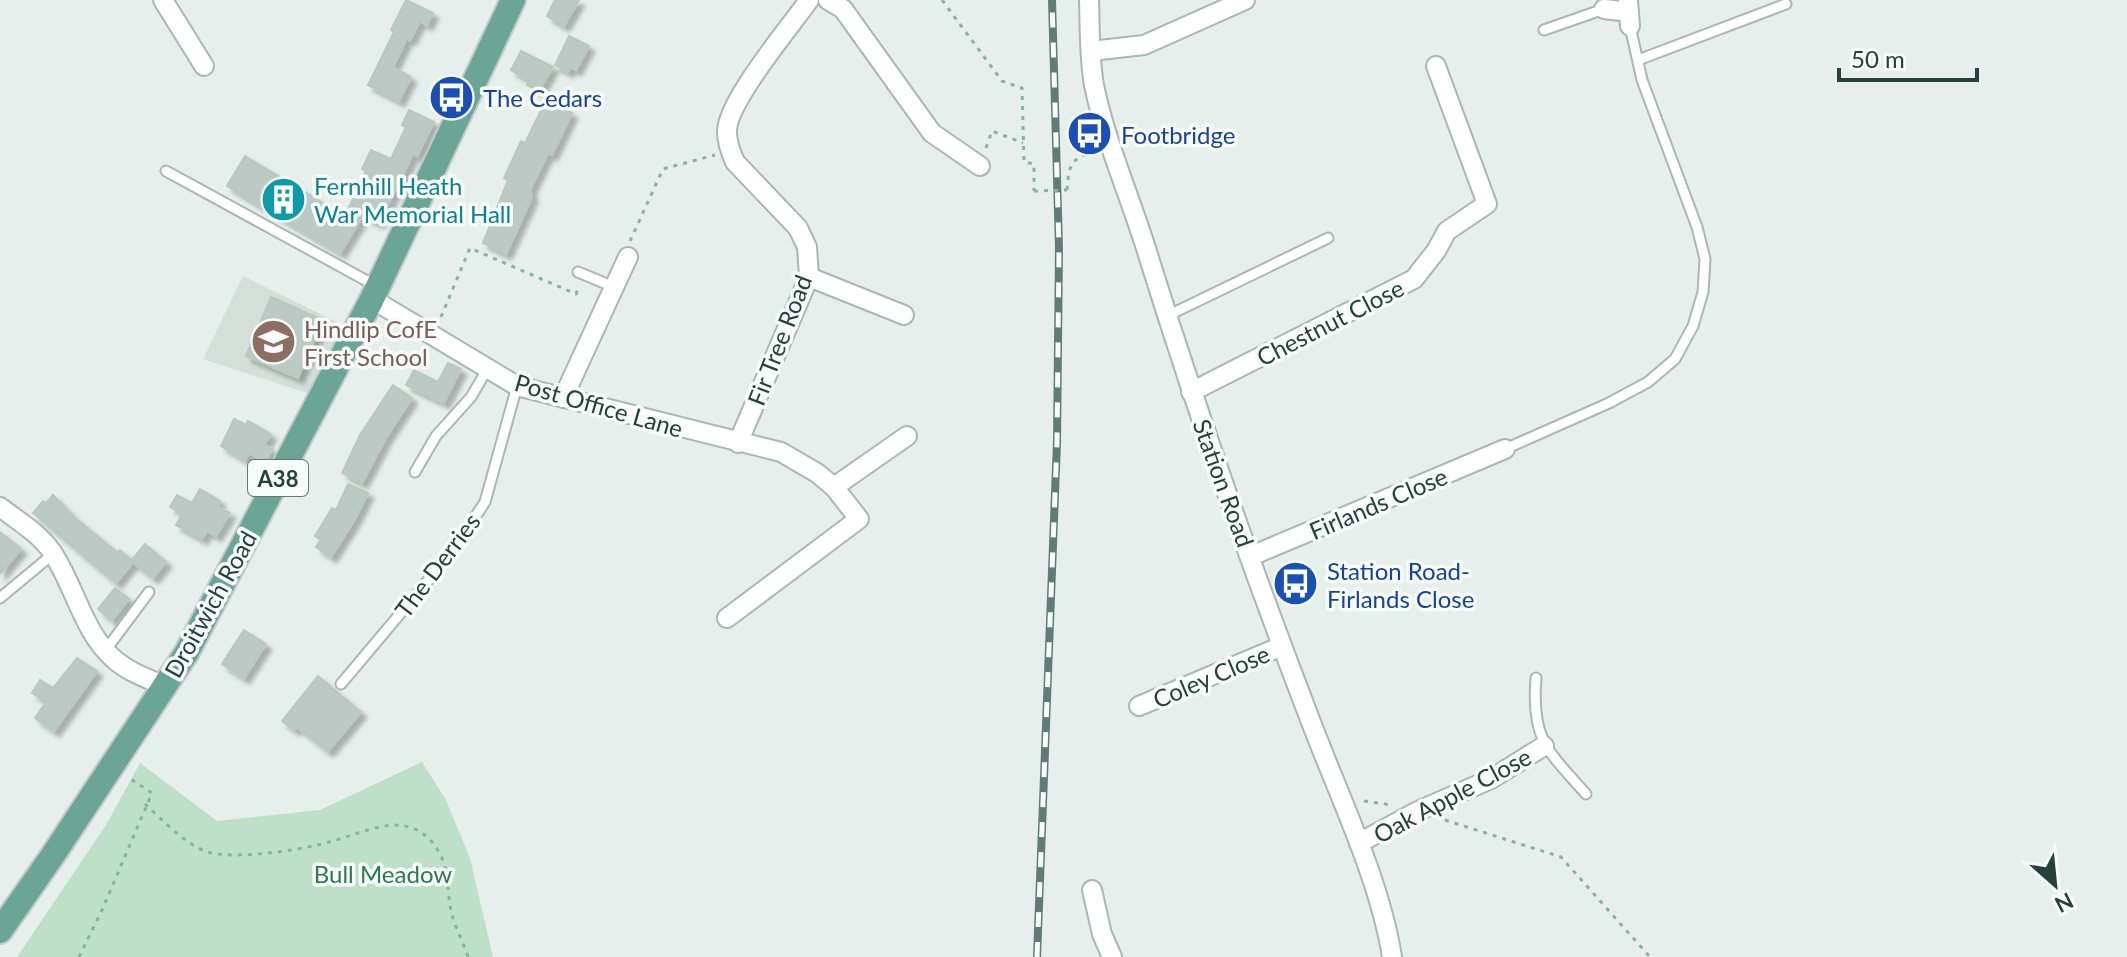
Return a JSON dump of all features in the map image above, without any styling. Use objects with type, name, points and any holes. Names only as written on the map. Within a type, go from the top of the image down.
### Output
[{"type":"main road","name":"Droitwich Road","points":[[0,931],[187,652],[375,293],[513,0]]},
{"type":"street","points":[[163,0],[204,66]]},
{"type":"street","points":[[730,151],[726,130],[732,108],[809,0]]},
{"type":"street","points":[[828,0],[843,9],[932,133],[980,166]]},
{"type":"street","name":"Station Road","points":[[1089,0],[1094,84],[1111,144],[1191,392],[1282,646],[1359,843],[1389,936],[1392,957]]},
{"type":"street","points":[[1091,51],[1144,45],[1245,0]]},
{"type":"street","points":[[1604,9],[1629,13]]},
{"type":"street","name":"Chestnut Close","points":[[1191,392],[1414,279],[1447,231],[1487,204],[1436,66]]},
{"type":"street","name":"Fir Tree Road","points":[[730,151],[743,171],[798,228],[807,247],[809,277],[738,443]]},
{"type":"street","points":[[563,398],[628,257]]},
{"type":"street","points":[[809,277],[904,315]]},
{"type":"street","name":"Post Office Lane","points":[[375,293],[433,335],[517,386],[781,452],[834,487],[859,519],[727,618]]},
{"type":"street","points":[[834,487],[907,436]]},
{"type":"street","name":"Firlands Close","points":[[1251,556],[1505,449]]},
{"type":"street","points":[[0,507],[41,538],[53,554],[105,651],[125,668],[165,686]]},
{"type":"street","name":"Coley Close","points":[[1139,706],[1282,646]]},
{"type":"street","name":"Oak Apple Close","points":[[1359,843],[1418,811],[1491,779],[1544,746]]},
{"type":"street","points":[[1092,890],[1102,934],[1112,957]]},
{"type":"lane","points":[[1638,60],[1786,4]]},
{"type":"lane","points":[[1544,30],[1604,9]]},
{"type":"lane","points":[[1505,449],[1609,403],[1648,382],[1675,359],[1693,326],[1703,292],[1705,259],[1697,227],[1642,80],[1629,13]]},
{"type":"lane","points":[[166,171],[375,293]]},
{"type":"lane","points":[[1167,316],[1328,238]]},
{"type":"lane","points":[[581,274],[614,287]]},
{"type":"lane","points":[[415,472],[436,436],[471,397],[488,368]]},
{"type":"lane","name":"The Derries","points":[[341,684],[452,552],[485,502],[517,386]]},
{"type":"lane","points":[[0,598],[53,554]]},
{"type":"lane","points":[[105,651],[149,592]]},
{"type":"lane","points":[[1536,678],[1534,707],[1544,746],[1586,794]]},
{"type":"path","points":[[942,0],[995,74],[1002,81],[1022,88],[1024,162],[1034,164],[1034,191],[1067,190],[1069,167],[1079,157],[1111,144]]},
{"type":"path","points":[[980,166],[992,131],[1023,143]]},
{"type":"path","points":[[628,257],[630,242],[663,169],[730,151]]},
{"type":"path","points":[[433,335],[470,248],[576,294],[581,274]]},
{"type":"path","points":[[79,957],[152,793],[112,766]]},
{"type":"path","points":[[1340,798],[1418,811],[1561,857],[1650,957]]},
{"type":"path","points":[[145,804],[194,845],[208,852],[224,854],[282,851],[331,842],[386,824],[414,828],[439,852],[445,869],[451,911],[468,957]]},
{"type":"shaded area","name":"Hindlip CofE First School","points":[[243,276],[343,325],[310,394],[203,359]]},
{"type":"green space","name":"Bull Meadow","points":[[422,762],[446,800],[470,858],[493,957],[17,957],[106,825],[140,763],[217,821],[320,810]]},
{"type":"building","points":[[406,0],[433,13],[427,25],[420,21],[410,40],[407,38],[393,67],[411,77],[399,101],[368,85]]},
{"type":"building","points":[[555,0],[579,0],[564,26],[547,16]]},
{"type":"building","points":[[569,36],[589,46],[576,70],[570,67],[568,72],[555,65]]},
{"type":"building","points":[[521,51],[553,67],[539,91],[527,85],[529,80],[511,70]]},
{"type":"building","points":[[546,100],[572,113],[552,155],[548,153],[530,190],[532,197],[506,254],[483,243],[508,180],[504,178],[521,141],[525,143]]},
{"type":"building","points":[[409,110],[434,122],[417,156],[413,154],[379,223],[363,216],[340,253],[227,186],[245,156],[345,216],[366,171],[362,169],[371,150],[391,159],[406,127],[402,125]]},
{"type":"building","points":[[271,297],[323,320],[298,378],[246,356]]},
{"type":"building","points":[[448,363],[461,369],[444,403],[406,385],[414,370],[438,382]]},
{"type":"building","points":[[393,385],[412,398],[362,483],[342,473],[360,435]]},
{"type":"building","points":[[234,419],[246,425],[248,421],[271,434],[264,445],[272,449],[265,462],[249,453],[245,460],[221,446]]},
{"type":"building","points":[[348,484],[368,493],[331,557],[316,547],[321,540],[315,536],[332,508],[336,510]]},
{"type":"building","points":[[200,489],[220,501],[217,507],[230,513],[216,536],[207,531],[202,539],[176,525],[182,514],[170,507],[177,495],[192,503]]},
{"type":"building","points":[[53,495],[74,517],[118,553],[120,550],[132,560],[145,544],[166,562],[153,578],[133,562],[116,583],[33,513]]},
{"type":"building","points":[[0,532],[21,549],[0,574]]},
{"type":"building","points":[[115,588],[129,599],[112,620],[98,609]]},
{"type":"building","points":[[244,630],[266,644],[244,678],[222,664]]},
{"type":"building","points":[[77,658],[97,671],[54,731],[35,718],[46,702],[32,693],[40,680],[53,688]]},
{"type":"building","points":[[318,676],[361,712],[328,751],[297,727],[294,730],[282,721]]},
{"type":"railway","points":[[1037,957],[1057,442],[1059,248],[1052,0]]},
{"type":"place","name":"The Cedars","points":[[452,97]]},
{"type":"place","name":"Footbridge","points":[[1090,134]]},
{"type":"place","name":"Fernhill Heath War Memorial Hall","points":[[283,199]]},
{"type":"place","name":"Hindlip CofE First School","points":[[273,342]]},
{"type":"place","name":"Station Road- Firlands Close","points":[[1296,584]]}]
